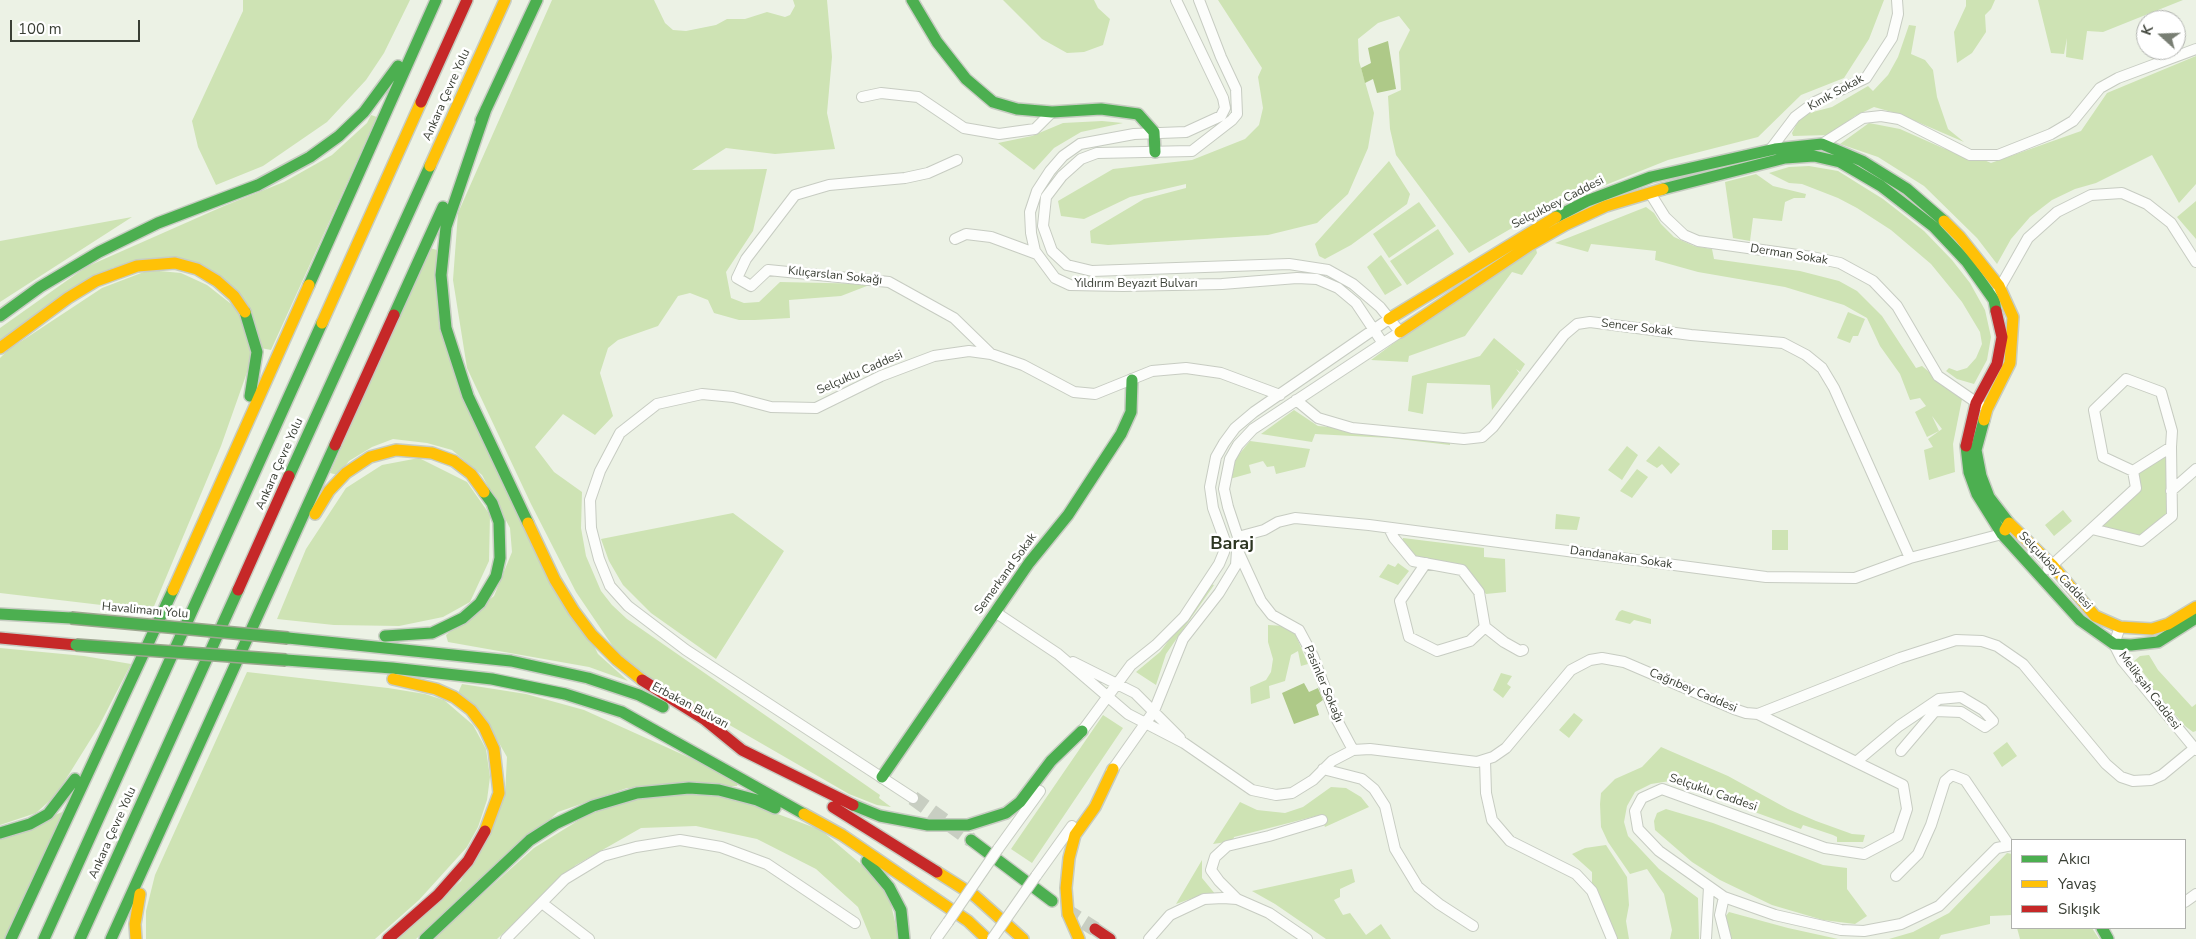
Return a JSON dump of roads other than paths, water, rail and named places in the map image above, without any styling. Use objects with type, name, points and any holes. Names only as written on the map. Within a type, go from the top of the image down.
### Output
[{"type":"main road","points":[[0,316],[40,287],[99,252],[158,223],[280,175],[324,147],[364,112],[388,81],[432,0]]},
{"type":"main road","points":[[11,939],[184,565],[436,0]]},
{"type":"main road","name":"Ankara Çevre Yolu","points":[[44,939],[467,0]]},
{"type":"main road","name":"Ankara Çevre Yolu","points":[[80,939],[505,0]]},
{"type":"main road","points":[[111,939],[537,0]]},
{"type":"main road","points":[[912,0],[948,56],[966,79],[993,102],[1017,109],[1052,112],[1101,109],[1138,114],[1154,132],[1155,152]]},
{"type":"main road","points":[[486,109],[450,213],[441,275],[446,328],[468,396],[549,567],[586,628],[611,654],[648,685],[704,719],[742,750],[849,804],[880,816],[928,825],[968,825],[1006,813],[1020,802],[1051,761],[1082,731]]},
{"type":"main road","name":"Selçukbey Caddesi","points":[[1400,332],[1478,278],[1565,224],[1606,206],[1757,158],[1770,150],[1822,144],[1862,160],[1907,190],[1941,218],[1960,237],[1999,286],[2013,317],[2010,363],[1987,409],[1976,450],[1981,476],[1990,497],[2009,523],[2052,566],[2095,616],[2120,627],[2152,629],[2168,624],[2196,607]]},
{"type":"main road","name":"Selçukbey Caddesi","points":[[1389,319],[1540,224],[1587,201],[1651,177],[1757,158],[1814,156],[1840,162],[1861,174],[1934,227],[1967,262],[1994,300],[2002,337],[1997,364],[1976,403],[1966,446],[1969,472],[1977,494],[2002,534],[2080,620],[2114,644]]},
{"type":"main road","points":[[0,348],[76,293],[109,276],[137,266],[163,263],[186,265],[207,274],[234,296],[249,321],[254,340],[257,352],[254,374],[249,399],[184,565]]},
{"type":"main road","name":"Semerkand Sokak","points":[[882,777],[995,612],[1068,514],[1122,434],[1131,412],[1132,380]]},
{"type":"main road","points":[[222,695],[300,539],[336,482],[358,464],[370,457],[396,450],[432,453],[454,461],[486,493],[499,522],[500,558],[496,576],[487,594],[463,618],[438,631],[418,635],[288,638]]},
{"type":"main road","name":"Selçukbey Caddesi","points":[[2002,534],[2009,523]]},
{"type":"main road","points":[[0,604],[68,618]]},
{"type":"main road","name":"Havalimanı Yolu","points":[[0,614],[68,618],[288,638]]},
{"type":"main road","points":[[2114,644],[2131,646],[2158,642],[2177,632],[2196,618]]},
{"type":"main road","points":[[0,638],[392,668],[492,679],[537,688],[597,704],[622,712],[842,836],[968,922],[987,939]]},
{"type":"main road","name":"Erbakan Bulvarı","points":[[288,638],[459,654],[556,669],[614,686],[652,700],[742,750],[974,896],[1023,939]]},
{"type":"main road","points":[[0,644],[52,643]]},
{"type":"main road","points":[[286,660],[403,681],[444,692],[471,710],[484,727],[494,748],[499,793],[493,814],[482,837],[468,861],[438,895],[388,939]]},
{"type":"main road","points":[[0,833],[30,824],[57,805],[75,779],[137,666]]},
{"type":"main road","points":[[1079,939],[1068,914],[1066,888],[1069,858],[1075,835],[1095,807],[1113,769]]},
{"type":"main road","points":[[425,939],[530,840],[571,816],[611,800],[637,793],[676,788],[719,790],[757,800],[842,836],[889,887],[901,910],[904,939]]},
{"type":"main road","points":[[136,939],[134,924],[140,895],[175,798]]},
{"type":"main road","points":[[971,840],[1052,901]]},
{"type":"main road","points":[[1095,929],[1110,939]]},
{"type":"street","name":"Yıldırım Beyazıt Bulvarı","points":[[1176,0],[1223,98],[1225,108],[1221,116],[1186,132],[1134,134],[1080,144],[1050,170],[1037,191],[1030,212],[1031,233],[1037,254],[1055,278],[1070,284],[1163,286],[1222,284],[1297,278],[1317,279],[1338,288],[1356,303],[1382,342]]},
{"type":"street","name":"Yıldırım Beyazıt Bulvarı","points":[[1199,0],[1220,57],[1236,89],[1237,114],[1192,151],[1097,153],[1081,159],[1062,176],[1046,197],[1043,226],[1052,251],[1067,265],[1092,271],[1289,264],[1315,267],[1339,275],[1353,284],[1380,307],[1400,332]]},
{"type":"street","name":"Kınık Sokak","points":[[1770,150],[1795,117],[1815,102],[1866,78],[1892,38],[1898,14],[1897,0]]},
{"type":"street","points":[[1822,144],[1863,118],[1880,116],[1899,119],[1970,155],[1998,155],[2051,134],[2073,121],[2100,88],[2118,78],[2196,49]]},
{"type":"street","points":[[862,97],[881,94],[918,97],[964,128],[999,134],[1035,129],[1052,112]]},
{"type":"street","name":"Kılıçarslan Sokağı","points":[[957,160],[928,173],[905,178],[829,185],[795,195],[746,259],[737,278],[751,286],[768,270],[889,282],[954,318],[991,354]]},
{"type":"street","name":"Derman Sokak","points":[[1650,193],[1665,217],[1684,235],[1698,241],[1812,256],[1840,263],[1873,281],[1897,306],[1938,376],[1987,409]]},
{"type":"street","points":[[1994,300],[1999,286],[2028,238],[2057,212],[2091,195],[2122,193],[2147,204],[2171,223],[2196,262]]},
{"type":"street","points":[[955,239],[966,234],[991,237],[1037,254]]},
{"type":"street","name":"Selçukbey Caddesi","points":[[1224,552],[1225,541],[1213,508],[1210,487],[1216,457],[1235,428],[1280,394],[1389,319]]},
{"type":"street","name":"Sencer Sokak","points":[[1296,400],[1318,418],[1352,428],[1464,439],[1482,437],[1494,426],[1564,334],[1576,324],[1590,322],[1691,336],[1783,343],[1822,368],[1830,381],[1910,558]]},
{"type":"street","name":"Selçukbey Caddesi","points":[[992,939],[1154,711],[1183,639],[1236,565],[1238,538],[1224,489],[1230,459],[1238,445],[1253,428],[1400,332]]},
{"type":"street","name":"Selçuklu Caddesi","points":[[914,798],[686,650],[628,606],[610,586],[599,559],[591,528],[590,500],[600,471],[620,432],[657,404],[702,394],[733,396],[771,407],[816,408],[881,376],[934,356],[969,351],[991,354],[1023,365],[1074,392],[1095,394],[1152,371],[1186,368],[1221,373],[1280,394]]},
{"type":"street","points":[[2092,529],[2141,541],[2172,516],[2172,431],[2161,392],[2126,380],[2094,410],[2103,457],[2133,471]]},
{"type":"street","points":[[2133,471],[2171,447]]},
{"type":"street","points":[[2171,491],[2196,469]]},
{"type":"street","points":[[2040,576],[2136,488],[2133,471]]},
{"type":"street","name":"Dandanakan Sokak","points":[[1238,538],[1264,530],[1278,522],[1295,518],[1389,528],[1766,577],[1855,578],[1910,558],[2002,534]]},
{"type":"street","points":[[1389,528],[1394,538],[1413,561],[1462,570],[1479,592],[1486,627],[1504,642],[1520,651],[1523,650]]},
{"type":"street","points":[[936,939],[1116,682],[1131,665],[1156,645],[1184,617],[1220,564],[1224,552],[1238,538]]},
{"type":"street","name":"Pasinler Sokağı","points":[[1237,550],[1261,601],[1272,615],[1299,630],[1313,656],[1337,720],[1353,750]]},
{"type":"street","points":[[1426,563],[1400,601],[1409,637],[1437,651],[1470,641],[1486,627]]},
{"type":"street","points":[[995,612],[1058,654],[1128,714],[1184,743],[1252,790],[1276,795],[1292,793],[1312,780],[1323,769],[1353,750],[1370,749],[1451,760],[1485,760],[1486,793],[1492,820],[1510,841],[1576,874],[1592,891],[1612,939]]},
{"type":"street","name":"Melikşah Caddesi","points":[[2120,627],[2114,644],[2122,660],[2196,749]]},
{"type":"street","points":[[1758,714],[1942,642],[1968,639],[1996,646],[2023,664],[2106,764],[2121,777],[2133,781],[2151,780],[2162,775],[2196,749]]},
{"type":"street","points":[[1058,654],[1135,693],[1184,743]]},
{"type":"street","name":"Cağrıbey Caddesi","points":[[1485,760],[1506,748],[1570,670],[1590,660],[1602,658],[1624,662],[1734,709],[1758,714]]},
{"type":"street","points":[[1856,762],[1899,726],[1939,699],[1960,697],[1983,710],[1993,721],[1985,727],[1961,712],[1935,711],[1900,751]]},
{"type":"street","name":"Selçuklu Caddesi","points":[[1758,714],[1903,785],[1908,809],[1898,836],[1864,854],[1825,848],[1662,789],[1642,798],[1635,811],[1638,828],[1659,851],[1724,897],[1775,915],[1841,930],[1864,932],[1901,924],[1939,906],[1997,848],[2011,845]]},
{"type":"street","points":[[1323,769],[1362,779],[1374,789],[1385,806],[1395,849],[1418,887],[1439,904],[1473,926]]},
{"type":"street","points":[[1896,876],[1918,854],[1931,825],[1946,781],[1952,775],[1964,780],[2011,845]]},
{"type":"street","points":[[1307,939],[1269,913],[1236,899],[1219,882],[1212,870],[1215,856],[1227,846],[1322,820]]},
{"type":"street","points":[[506,939],[565,879],[603,856],[636,847],[680,840],[721,846],[767,864],[855,923]]},
{"type":"street","points":[[1706,939],[1709,886]]},
{"type":"street","points":[[1724,897],[1720,915],[1726,939]]},
{"type":"street","points":[[1149,939],[1170,915],[1186,906],[1204,899],[1236,899]]},
{"type":"street","points":[[542,903],[589,939]]},
{"type":"tunnel","points":[[913,798],[971,840]]},
{"type":"tunnel","points":[[1065,910],[1095,929]]},
{"type":"district","name":"Baraj","points":[[1232,545]]}]
